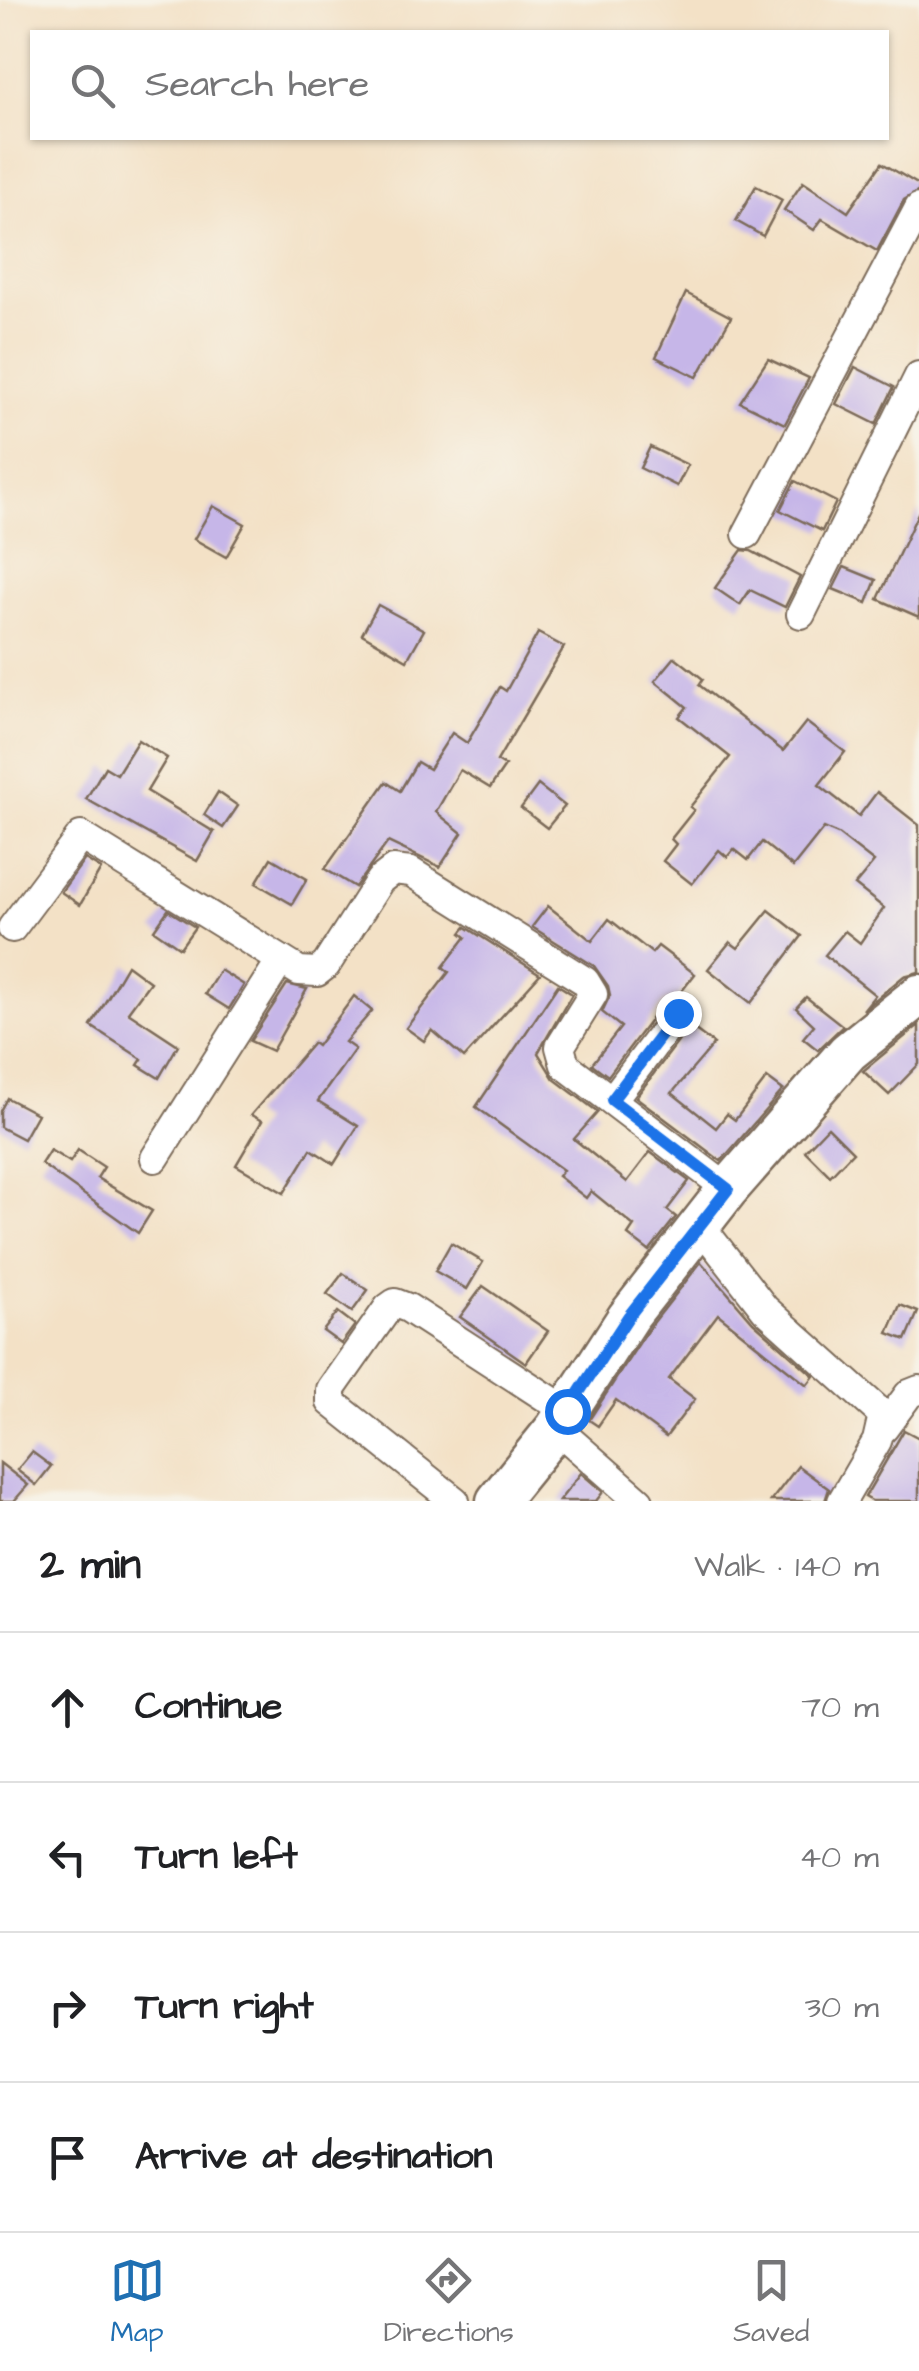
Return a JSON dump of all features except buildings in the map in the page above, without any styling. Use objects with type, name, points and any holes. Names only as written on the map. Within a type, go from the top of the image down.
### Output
[{"type":"street","points":[[747,534],[915,222]]},
{"type":"street","points":[[801,614],[919,376]]},
{"type":"street","points":[[12,928],[81,836],[298,971],[317,972],[326,966],[380,880],[393,870],[411,872],[461,900],[592,988],[591,1000],[565,1036],[559,1056],[565,1065],[728,1189]]},
{"type":"street","points":[[155,1158],[281,960]]},
{"type":"street","points":[[497,1501],[562,1419],[628,1317],[702,1228],[728,1189],[848,1052],[919,994]]},
{"type":"street","points":[[612,1100],[678,1013]]},
{"type":"street","points":[[702,1228],[765,1309],[874,1404],[883,1416],[884,1428]]},
{"type":"street","points":[[456,1501],[331,1402],[332,1389],[395,1303],[408,1308],[562,1419],[639,1501]]},
{"type":"street","points":[[842,1501],[884,1428],[909,1394],[919,1390]]},
{"type":"route","points":[[567,1411],[628,1317],[702,1228],[728,1189],[612,1100],[678,1013]]}]
